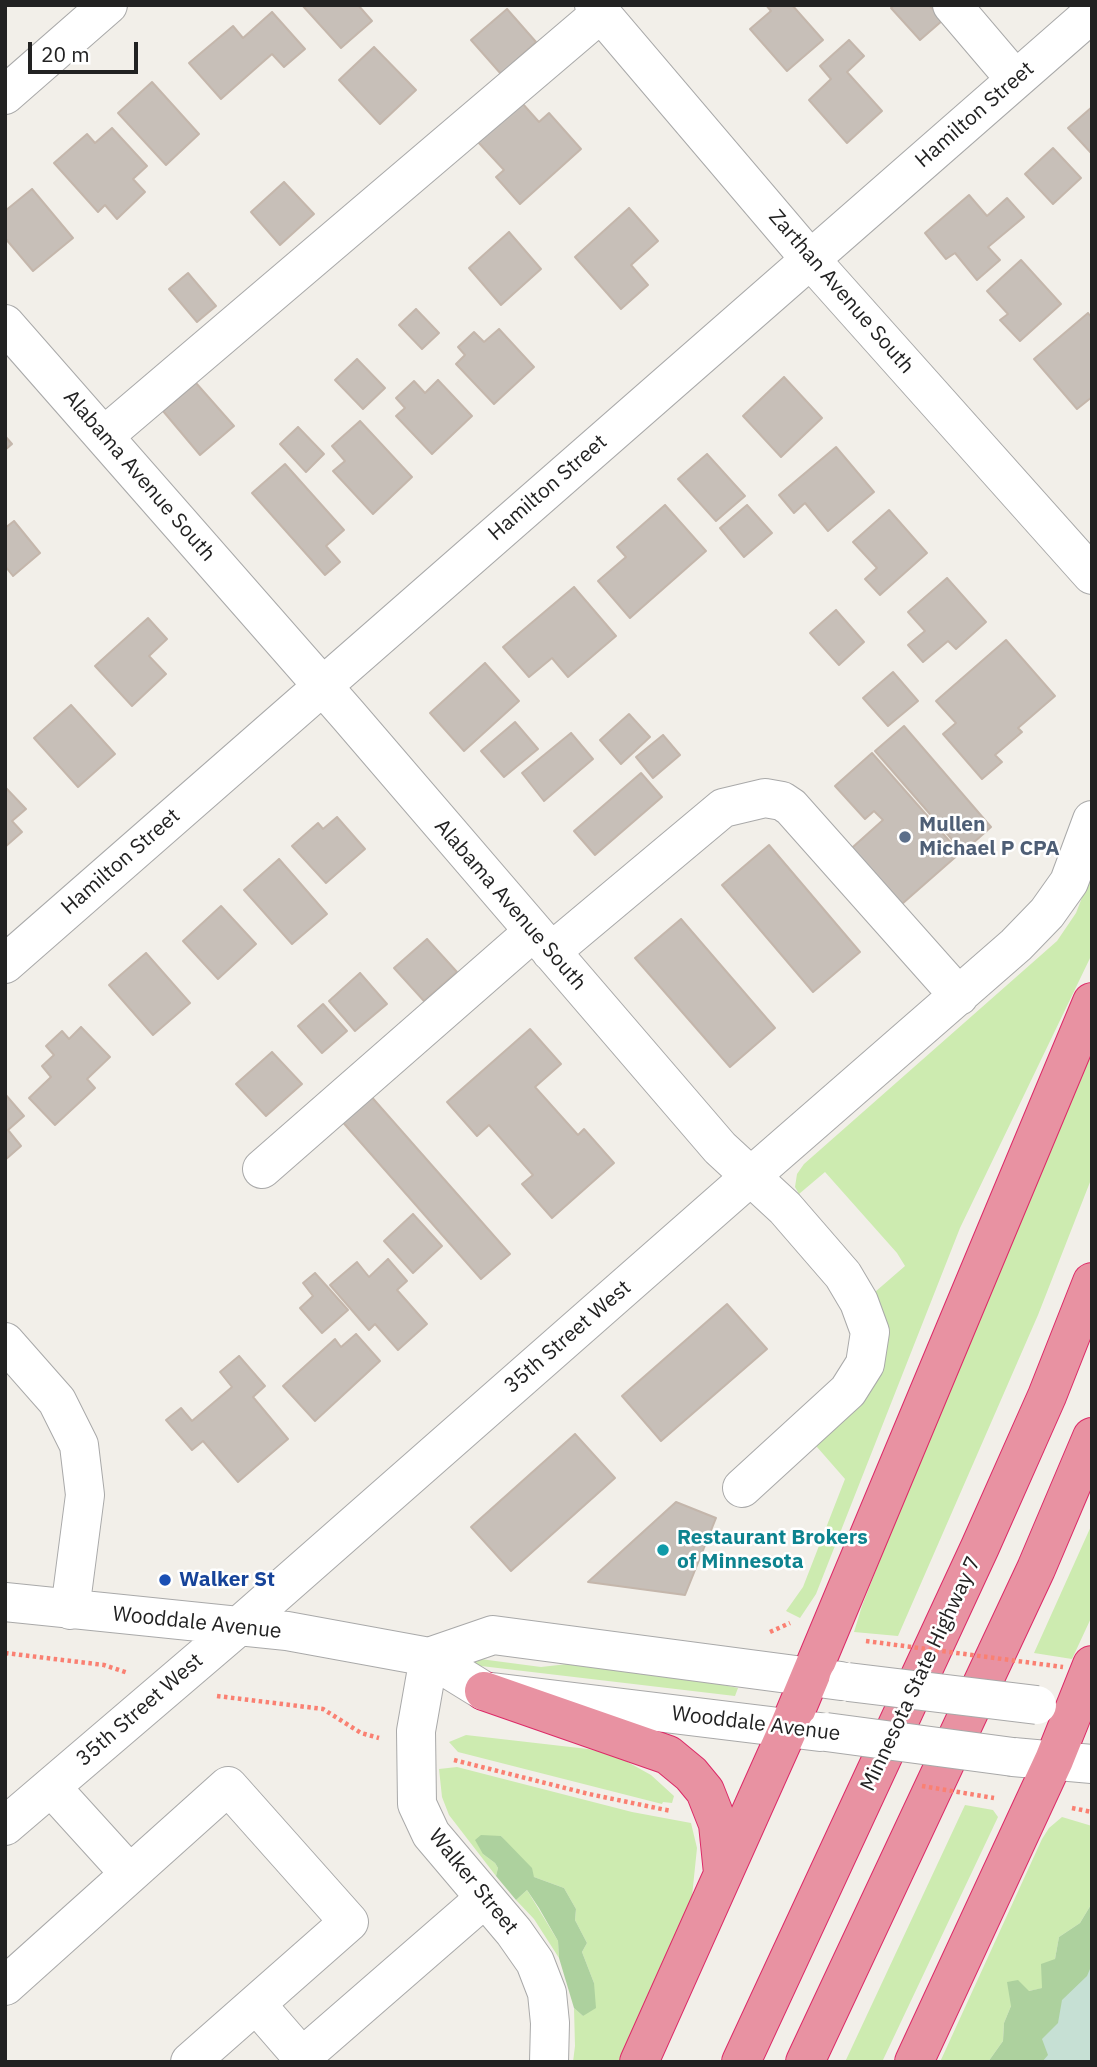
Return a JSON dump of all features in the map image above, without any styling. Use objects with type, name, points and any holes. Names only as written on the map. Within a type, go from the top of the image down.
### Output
[{"type":"highway","points":[[639,2062],[789,1727],[1092,1002]]},
{"type":"highway","name":"Minnesota State Highway 7","points":[[741,2062],[980,1547],[1047,1396],[1092,1282]]},
{"type":"highway","points":[[804,2062],[1036,1569],[1092,1437]]},
{"type":"highway","points":[[914,2062],[1054,1760],[1083,1709],[1077,1666]]},
{"type":"highway","points":[[484,1691],[668,1755],[691,1774],[705,1791],[718,1824],[723,1873]]},
{"type":"street","points":[[5,95],[108,5]]},
{"type":"street","points":[[952,5],[1015,79]]},
{"type":"street","points":[[104,436],[597,9]]},
{"type":"street","name":"Zarthan Avenue South","points":[[597,9],[810,259],[1092,575]]},
{"type":"street","name":"Hamilton Street","points":[[5,964],[1092,13]]},
{"type":"street","name":"Alabama Avenue South","points":[[5,324],[322,685],[720,1148],[785,1208],[843,1275],[859,1302],[870,1332],[866,1364],[848,1391],[742,1488]]},
{"type":"street","points":[[262,1169],[542,942],[723,808],[765,798],[782,801],[790,807],[960,996]]},
{"type":"street","name":"35th Street West","points":[[5,1826],[239,1626],[1016,946],[1047,913],[1069,882],[1092,820]]},
{"type":"street","points":[[5,1342],[57,1401],[79,1445],[85,1495],[70,1610]]},
{"type":"street","name":"Wooddale Avenue","points":[[5,1602],[287,1631],[429,1657],[484,1691],[1013,1757],[1092,1764]]},
{"type":"street","name":"Wooddale Avenue","points":[[429,1657],[493,1636],[1083,1709]]},
{"type":"street","name":"Walker Street","points":[[429,1657],[416,1731],[417,1804],[431,1834],[514,1932],[535,1962],[547,1993],[550,2024],[549,2062]]},
{"type":"street","points":[[5,1986],[228,1786],[349,1922],[190,2062]]},
{"type":"street","points":[[51,1787],[130,1874]]},
{"type":"street","points":[[256,2004],[302,2057],[485,1898]]},
{"type":"path","points":[[769,1633],[790,1622]]},
{"type":"path","points":[[866,1641],[1077,1666]]},
{"type":"path","points":[[5,1653],[104,1665],[119,1670]]},
{"type":"path","points":[[210,1695],[323,1709],[361,1733],[380,1739]]},
{"type":"path","points":[[447,1758],[589,1794],[678,1812]]},
{"type":"green space","points":[[1092,872],[1092,954],[960,1228],[816,1594],[800,1618],[786,1611],[803,1587],[845,1479],[810,1439],[855,1394],[875,1292],[905,1266],[897,1253],[825,1172],[799,1194],[795,1187],[797,1174],[804,1164],[1057,941],[1076,913]]},
{"type":"green space","points":[[1092,1031],[1092,1177],[1038,1315],[898,1636],[854,1632],[948,1387]]},
{"type":"green space","points":[[1092,1524],[1092,1616],[1072,1659],[1034,1653]]},
{"type":"green space","points":[[465,1657],[541,1667],[594,1661],[654,1670],[738,1688],[735,1696],[464,1664]]},
{"type":"green space","points":[[466,1735],[588,1749],[615,1755],[651,1775],[674,1796],[672,1803],[662,1804],[458,1752],[449,1742]]},
{"type":"green space","points":[[457,1767],[632,1812],[691,1823],[697,1848],[691,1906],[627,2062],[573,2062],[574,2008],[583,2016],[594,1983],[582,1952],[587,1943],[575,1920],[576,1909],[564,1888],[534,1877],[501,1836],[483,1854],[498,1868],[496,1876],[449,1815],[442,1797],[439,1769]]},
{"type":"green space","points":[[965,1805],[993,1810],[998,1817],[882,2062],[845,2062]]},
{"type":"green space","points":[[1062,1817],[1092,1826],[1092,1903],[1080,1923],[1059,1937],[1055,1959],[1043,1988],[1029,1991],[1011,2006],[1004,2023],[1003,2041],[988,2062],[940,2062],[1042,1839],[1049,1828]]},
{"type":"green space","points":[[481,1835],[501,1836],[532,1868],[534,1877],[564,1888],[576,1909],[575,1920],[587,1943],[582,1952],[594,1983],[596,2008],[583,2016],[574,2008],[559,1958],[558,1941],[527,1890],[516,1900],[496,1876],[498,1868],[483,1854],[475,1840]]},
{"type":"green space","points":[[527,1890],[558,1941],[559,1958],[534,1919],[516,1900]]},
{"type":"green space","points":[[1092,1903],[1092,2062],[988,2062],[1003,2041],[1004,2023],[1011,2006],[1007,1982],[1018,1980],[1029,1991],[1042,1988],[1041,1964],[1055,1959],[1059,1937],[1080,1923]]},
{"type":"green space","points":[[1090,1969],[1092,2062],[1042,2062],[1048,2055],[1042,2039],[1058,2023],[1062,2000],[1087,1976]]},
{"type":"building","points":[[302,5],[358,5],[372,21],[341,48]]},
{"type":"building","points":[[766,5],[792,5],[823,40],[787,71],[750,29],[771,11]]},
{"type":"building","points":[[894,5],[929,5],[943,20],[920,40],[891,8]]},
{"type":"building","points":[[507,9],[536,42],[501,74],[471,40]]},
{"type":"building","points":[[272,12],[305,49],[284,67],[272,54],[221,99],[189,63],[233,26],[243,38]]},
{"type":"building","points":[[849,40],[864,56],[847,72],[882,111],[847,143],[809,100],[831,79],[820,66]]},
{"type":"building","points":[[374,47],[416,90],[380,124],[339,80]]},
{"type":"building","points":[[152,82],[199,134],[166,165],[118,113]]},
{"type":"building","points":[[522,103],[539,122],[549,113],[581,149],[520,204],[496,177],[504,170],[478,142]]},
{"type":"building","points":[[1092,107],[1092,154],[1068,128]]},
{"type":"building","points":[[112,128],[147,166],[133,179],[145,192],[117,219],[105,205],[98,212],[54,163],[87,134],[95,143]]},
{"type":"building","points":[[1053,148],[1081,178],[1053,204],[1025,174]]},
{"type":"building","points":[[284,182],[314,214],[280,245],[251,212]]},
{"type":"building","points":[[32,189],[73,238],[33,271],[5,238],[5,211]]},
{"type":"building","points":[[969,195],[987,216],[1007,198],[1024,217],[988,247],[1000,260],[977,280],[955,253],[946,259],[925,233]]},
{"type":"building","points":[[629,208],[658,241],[631,265],[648,285],[621,309],[575,257]]},
{"type":"building","points":[[509,232],[541,269],[501,305],[469,268]]},
{"type":"building","points":[[1021,260],[1061,304],[1020,341],[1000,320],[1008,314],[987,291]]},
{"type":"building","points":[[188,273],[216,306],[197,322],[169,289]]},
{"type":"building","points":[[416,309],[439,333],[422,349],[399,325]]},
{"type":"building","points":[[1088,313],[1092,318],[1092,397],[1077,409],[1034,359]]},
{"type":"building","points":[[499,329],[534,367],[494,404],[456,364],[465,355],[458,347],[474,332],[484,342]]},
{"type":"building","points":[[357,359],[385,388],[363,409],[335,380]]},
{"type":"building","points":[[784,377],[822,418],[781,457],[743,416]]},
{"type":"building","points":[[438,380],[472,416],[432,454],[396,416],[405,408],[396,398],[414,381],[425,393]]},
{"type":"building","points":[[196,383],[234,426],[200,455],[163,411]]},
{"type":"building","points":[[360,421],[412,477],[373,514],[333,471],[345,461],[332,446]]},
{"type":"building","points":[[298,427],[324,454],[306,472],[280,444]]},
{"type":"building","points":[[5,436],[12,444],[5,450]]},
{"type":"building","points":[[836,447],[874,492],[828,531],[805,503],[794,513],[779,495]]},
{"type":"building","points":[[707,454],[745,496],[716,521],[678,479]]},
{"type":"building","points":[[285,464],[344,530],[326,546],[340,562],[325,575],[252,493]]},
{"type":"building","points":[[665,505],[706,551],[630,618],[598,581],[626,557],[617,547]]},
{"type":"building","points":[[747,505],[772,533],[744,557],[720,528]]},
{"type":"building","points":[[889,510],[927,553],[880,595],[865,579],[877,568],[853,542]]},
{"type":"building","points":[[14,521],[40,553],[13,576],[5,566],[5,528]]},
{"type":"building","points":[[947,578],[986,622],[956,649],[948,641],[923,662],[908,645],[925,631],[908,612]]},
{"type":"building","points":[[574,587],[616,636],[568,677],[552,658],[529,677],[503,647]]},
{"type":"building","points":[[836,610],[864,642],[839,665],[810,633]]},
{"type":"building","points":[[148,618],[167,639],[149,656],[166,674],[132,706],[95,666]]},
{"type":"building","points":[[1006,640],[1055,696],[1018,728],[1022,732],[995,755],[1002,762],[982,779],[943,734],[956,723],[936,701]]},
{"type":"building","points":[[485,663],[519,701],[464,751],[430,713]]},
{"type":"building","points":[[893,672],[918,701],[888,726],[863,698]]},
{"type":"building","points":[[71,705],[115,754],[78,787],[34,738]]},
{"type":"building","points":[[629,714],[650,737],[621,764],[600,740]]},
{"type":"building","points":[[515,722],[538,749],[504,777],[481,751]]},
{"type":"building","points":[[904,726],[991,827],[963,852],[875,751]]},
{"type":"building","points":[[571,733],[593,759],[544,801],[522,773]]},
{"type":"building","points":[[663,735],[680,755],[653,778],[636,757]]},
{"type":"building","name":"Mullen Michael P CPA","points":[[872,753],[960,853],[894,911],[844,855],[883,820],[874,811],[865,819],[835,786]]},
{"type":"building","points":[[641,773],[662,797],[595,855],[574,831]]},
{"type":"building","points":[[5,787],[26,809],[12,821],[22,832],[5,847]]},
{"type":"building","points":[[337,817],[365,849],[326,883],[292,846],[318,823],[323,829]]},
{"type":"building","points":[[769,845],[860,952],[813,992],[722,885]]},
{"type":"building","points":[[279,859],[327,914],[292,944],[244,890]]},
{"type":"building","points":[[221,906],[256,944],[218,979],[183,941]]},
{"type":"building","points":[[681,919],[775,1028],[730,1067],[635,958]]},
{"type":"building","points":[[427,939],[457,972],[424,1001],[394,968]]},
{"type":"building","points":[[146,953],[190,1003],[153,1035],[109,985]]},
{"type":"building","points":[[360,973],[387,1004],[355,1031],[329,1001]]},
{"type":"building","points":[[323,1004],[347,1031],[322,1053],[298,1026]]},
{"type":"building","points":[[81,1027],[110,1057],[87,1079],[95,1088],[55,1125],[29,1098],[51,1077],[42,1066],[54,1055],[46,1046],[62,1031],[69,1039]]},
{"type":"building","points":[[530,1029],[561,1064],[535,1087],[578,1135],[584,1129],[614,1163],[552,1218],[522,1184],[533,1175],[489,1125],[477,1136],[447,1102]]},
{"type":"building","points":[[272,1052],[302,1084],[266,1116],[236,1084]]},
{"type":"building","points":[[5,1094],[24,1116],[8,1130],[21,1146],[5,1160]]},
{"type":"building","points":[[369,1094],[510,1254],[481,1279],[340,1119]]},
{"type":"building","points":[[413,1214],[442,1246],[413,1273],[384,1241]]},
{"type":"building","points":[[388,1259],[407,1281],[397,1290],[427,1324],[398,1350],[375,1324],[369,1330],[330,1285],[357,1262],[369,1277]]},
{"type":"building","points":[[315,1273],[348,1310],[322,1333],[300,1308],[313,1296],[303,1283]]},
{"type":"building","points":[[727,1304],[767,1349],[661,1441],[622,1396]]},
{"type":"building","points":[[356,1334],[380,1361],[315,1421],[283,1386],[335,1339],[341,1347]]},
{"type":"building","points":[[239,1356],[265,1386],[253,1397],[288,1439],[238,1482],[203,1441],[192,1450],[166,1420],[181,1408],[192,1421],[232,1387],[220,1372]]},
{"type":"building","points":[[575,1434],[615,1478],[511,1571],[471,1527]]},
{"type":"building","name":"Restaurant Brokers of Minnesota","points":[[676,1502],[716,1518],[685,1595],[588,1582]]},
{"type":"place","name":"Mullen Michael P CPA","points":[[905,837]]},
{"type":"place","name":"Restaurant Brokers of Minnesota","points":[[663,1550]]},
{"type":"place","name":"Walker St","points":[[165,1580]]}]
